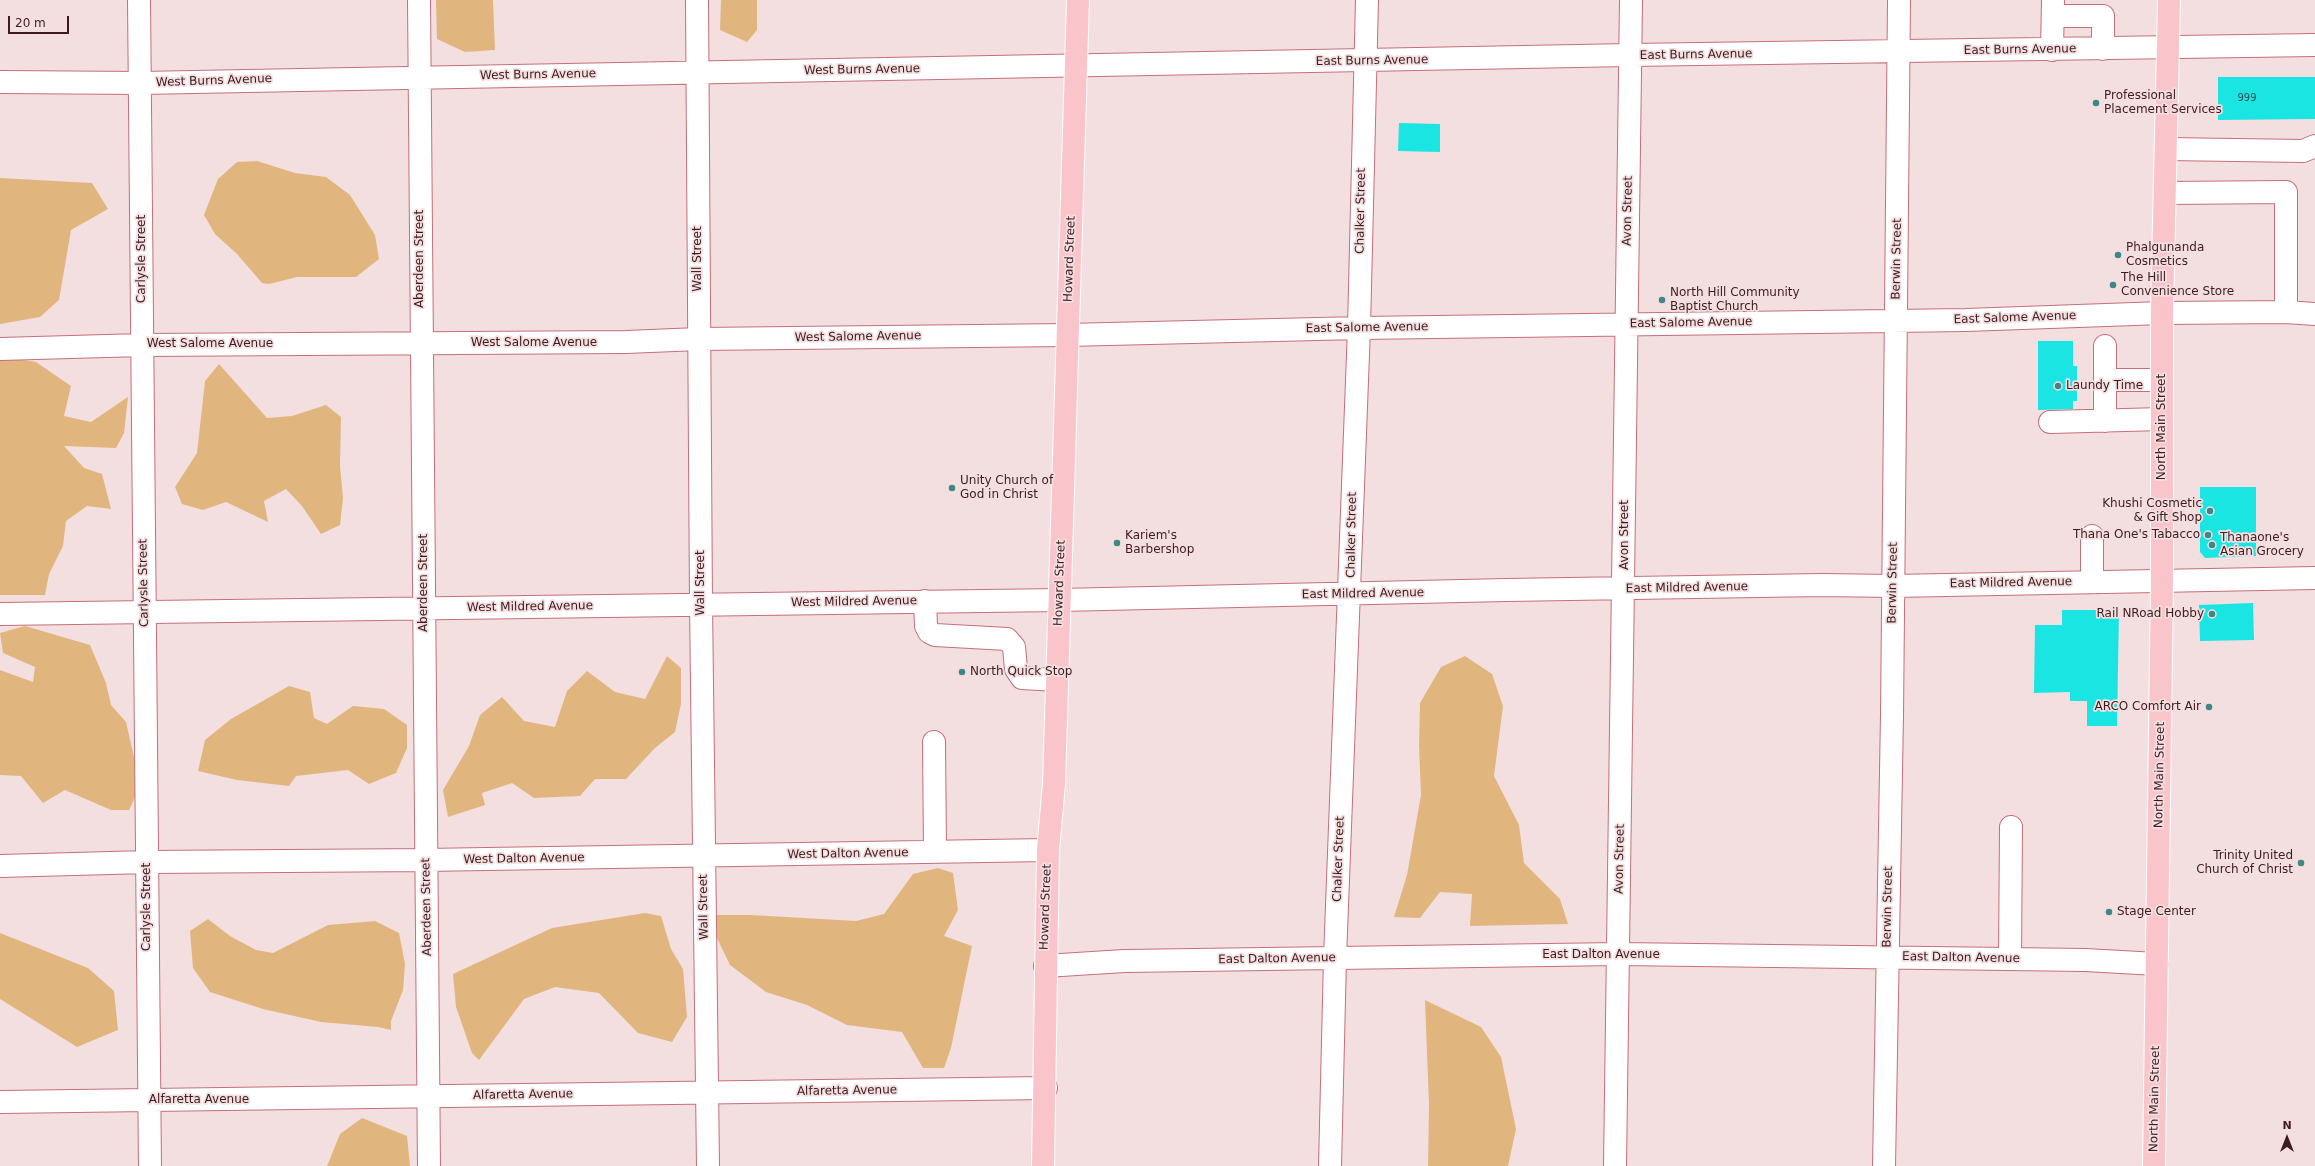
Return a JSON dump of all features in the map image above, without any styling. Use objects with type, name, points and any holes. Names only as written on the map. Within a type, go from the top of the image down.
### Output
[{"type":"main road","name":"Howard Street","points":[[1043,1166],[1046,1088],[1045,966],[1048,850],[1054,784],[1078,0]]},
{"type":"main road","name":"North Main Street","points":[[2154,1166],[2162,582],[2162,314],[2167,149],[2168,0]]},
{"type":"street","name":"Carlysle Street","points":[[139,0],[141,83],[148,1100],[150,1166]]},
{"type":"street","name":"Aberdeen Street","points":[[419,0],[420,344],[429,1166]]},
{"type":"street","name":"Wall Street","points":[[697,0],[703,856],[708,1166]]},
{"type":"street","name":"Chalker Street","points":[[1330,1166],[1335,958],[1359,328],[1364,62],[1367,0]]},
{"type":"street","name":"Avon Street","points":[[1615,1166],[1631,0]]},
{"type":"street","name":"Berwin Street","points":[[1884,1166],[1897,320],[1899,0]]},
{"type":"street","points":[[2052,50],[2053,8],[2103,16],[2103,49]]},
{"type":"street","name":"East Burns Avenue","points":[[1076,66],[1364,62],[1630,55],[2315,46]]},
{"type":"street","name":"West Burns Avenue","points":[[0,82],[141,83],[1076,66]]},
{"type":"street","points":[[2167,149],[2303,151],[2315,146]]},
{"type":"street","points":[[2166,192],[2286,192],[2286,312]]},
{"type":"street","name":"East Salome Avenue","points":[[1068,335],[1359,328],[1966,320],[2162,314],[2286,312],[2315,314]]},
{"type":"street","name":"West Salome Avenue","points":[[0,349],[142,344],[626,342],[699,339],[1068,335]]},
{"type":"street","points":[[2105,346],[2105,421]]},
{"type":"street","points":[[2105,380],[2162,380]]},
{"type":"street","points":[[2050,422],[2162,418]]},
{"type":"street","points":[[2092,536],[2092,582]]},
{"type":"street","name":"East Mildred Avenue","points":[[1060,600],[1350,595],[1506,590],[1624,590],[1822,585],[1893,586],[2315,578]]},
{"type":"street","name":"West Mildred Avenue","points":[[0,614],[144,614],[701,604],[1060,600]]},
{"type":"street","points":[[925,601],[926,626],[929,632],[935,635],[1007,639],[1014,647],[1016,669],[1022,678],[1057,680]]},
{"type":"street","points":[[934,742],[935,852]]},
{"type":"street","points":[[2010,959],[2011,827]]},
{"type":"street","name":"West Dalton Avenue","points":[[0,866],[147,862],[425,860],[1048,850]]},
{"type":"street","name":"East Dalton Avenue","points":[[1045,966],[1124,962],[1619,954],[2010,959],[2157,964]]},
{"type":"street","name":"Alfaretta Avenue","points":[[0,1102],[1046,1088]]},
{"type":"shaded area","points":[[436,0],[493,0],[495,50],[465,52],[437,39]]},
{"type":"shaded area","points":[[721,0],[757,0],[757,30],[747,42],[720,30]]},
{"type":"shaded area","points":[[257,161],[295,173],[326,177],[350,195],[375,235],[379,259],[356,277],[297,277],[269,284],[262,283],[237,254],[215,234],[204,215],[218,179],[237,162]]},
{"type":"shaded area","points":[[0,178],[92,183],[108,209],[71,230],[59,300],[40,317],[0,324]]},
{"type":"shaded area","points":[[0,356],[36,362],[71,386],[64,416],[91,422],[128,397],[124,433],[116,448],[64,446],[84,468],[102,474],[111,509],[87,506],[66,521],[63,546],[49,574],[45,595],[0,595]]},
{"type":"shaded area","points":[[219,364],[267,418],[292,416],[326,405],[341,417],[340,466],[343,498],[340,525],[321,534],[302,506],[286,489],[264,501],[268,522],[226,502],[203,510],[182,504],[175,487],[197,453],[205,381]]},
{"type":"shaded area","points":[[25,626],[90,645],[106,683],[111,705],[126,722],[136,766],[138,791],[129,810],[111,810],[65,790],[43,803],[21,776],[0,775],[0,670],[33,682],[35,667],[3,653],[0,633]]},
{"type":"shaded area","points":[[667,656],[681,668],[681,704],[675,732],[655,748],[626,779],[595,779],[580,796],[534,798],[512,783],[482,793],[485,805],[448,817],[443,790],[469,746],[480,715],[502,697],[524,721],[555,727],[567,691],[587,671],[615,692],[645,699]]},
{"type":"shaded area","points":[[1465,656],[1492,674],[1503,706],[1494,776],[1519,825],[1524,863],[1560,899],[1568,924],[1470,926],[1472,894],[1440,892],[1420,918],[1394,917],[1407,875],[1421,795],[1419,745],[1420,703],[1441,667]]},
{"type":"shaded area","points":[[289,686],[310,692],[314,718],[327,724],[353,706],[384,709],[407,725],[407,748],[396,773],[369,784],[348,770],[296,776],[289,786],[237,780],[198,771],[205,740],[231,719]]},
{"type":"shaded area","points":[[938,868],[953,873],[958,910],[944,936],[972,946],[951,1048],[944,1068],[923,1068],[902,1032],[847,1025],[807,1005],[766,992],[730,965],[717,938],[714,915],[751,915],[856,921],[884,914],[913,874]]},
{"type":"shaded area","points":[[645,913],[661,916],[671,949],[683,969],[687,1017],[672,1042],[638,1033],[599,993],[555,987],[524,999],[479,1060],[472,1053],[456,1007],[453,974],[552,928]]},
{"type":"shaded area","points":[[208,919],[230,936],[256,950],[273,953],[328,925],[375,921],[399,933],[405,964],[403,990],[391,1021],[391,1030],[378,1027],[321,1022],[263,1009],[210,992],[193,968],[190,931]]},
{"type":"shaded area","points":[[0,933],[88,968],[114,991],[118,1030],[77,1047],[0,999]]},
{"type":"shaded area","points":[[1425,1000],[1481,1027],[1501,1057],[1516,1129],[1508,1166],[1428,1166],[1429,1105]]},
{"type":"shaded area","points":[[362,1118],[407,1136],[410,1166],[327,1166],[340,1134]]},
{"type":"building","points":[[2218,77],[2315,77],[2315,119],[2218,120]]},
{"type":"building","points":[[1399,123],[1440,124],[1440,152],[1398,151]]},
{"type":"building","points":[[2038,341],[2073,341],[2073,366],[2077,366],[2077,401],[2073,401],[2073,409],[2038,410]]},
{"type":"building","points":[[2200,487],[2256,487],[2256,556],[2205,558],[2200,552]]},
{"type":"building","points":[[2253,603],[2254,640],[2200,641],[2199,605]]},
{"type":"building","points":[[2062,610],[2119,610],[2117,726],[2087,726],[2087,701],[2070,701],[2070,692],[2034,693],[2035,625],[2062,625]]},
{"type":"place","name":"Professional Placement Services","points":[[2096,103]]},
{"type":"place","name":"Phalgunanda Cosmetics","points":[[2118,255]]},
{"type":"place","name":"The Hill Convenience Store","points":[[2113,285]]},
{"type":"place","name":"North Hill Community Baptist Church","points":[[1662,300]]},
{"type":"place","name":"Laundy Time","points":[[2058,386]]},
{"type":"place","name":"Unity Church of God in Christ","points":[[952,488]]},
{"type":"place","name":"Khushi Cosmetic & Gift Shop","points":[[2210,511]]},
{"type":"place","name":"Thana One's Tabacco","points":[[2208,535]]},
{"type":"place","name":"Kariem's Barbershop","points":[[1117,543]]},
{"type":"place","name":"Thanaone's Asian Grocery","points":[[2212,545]]},
{"type":"place","name":"Rail NRoad Hobby","points":[[2212,614]]},
{"type":"place","name":"North Quick Stop","points":[[962,672]]},
{"type":"place","name":"ARCO Comfort Air","points":[[2209,707]]},
{"type":"place","name":"Trinity United Church of Christ","points":[[2301,863]]},
{"type":"place","name":"Stage Center","points":[[2109,912]]}]
